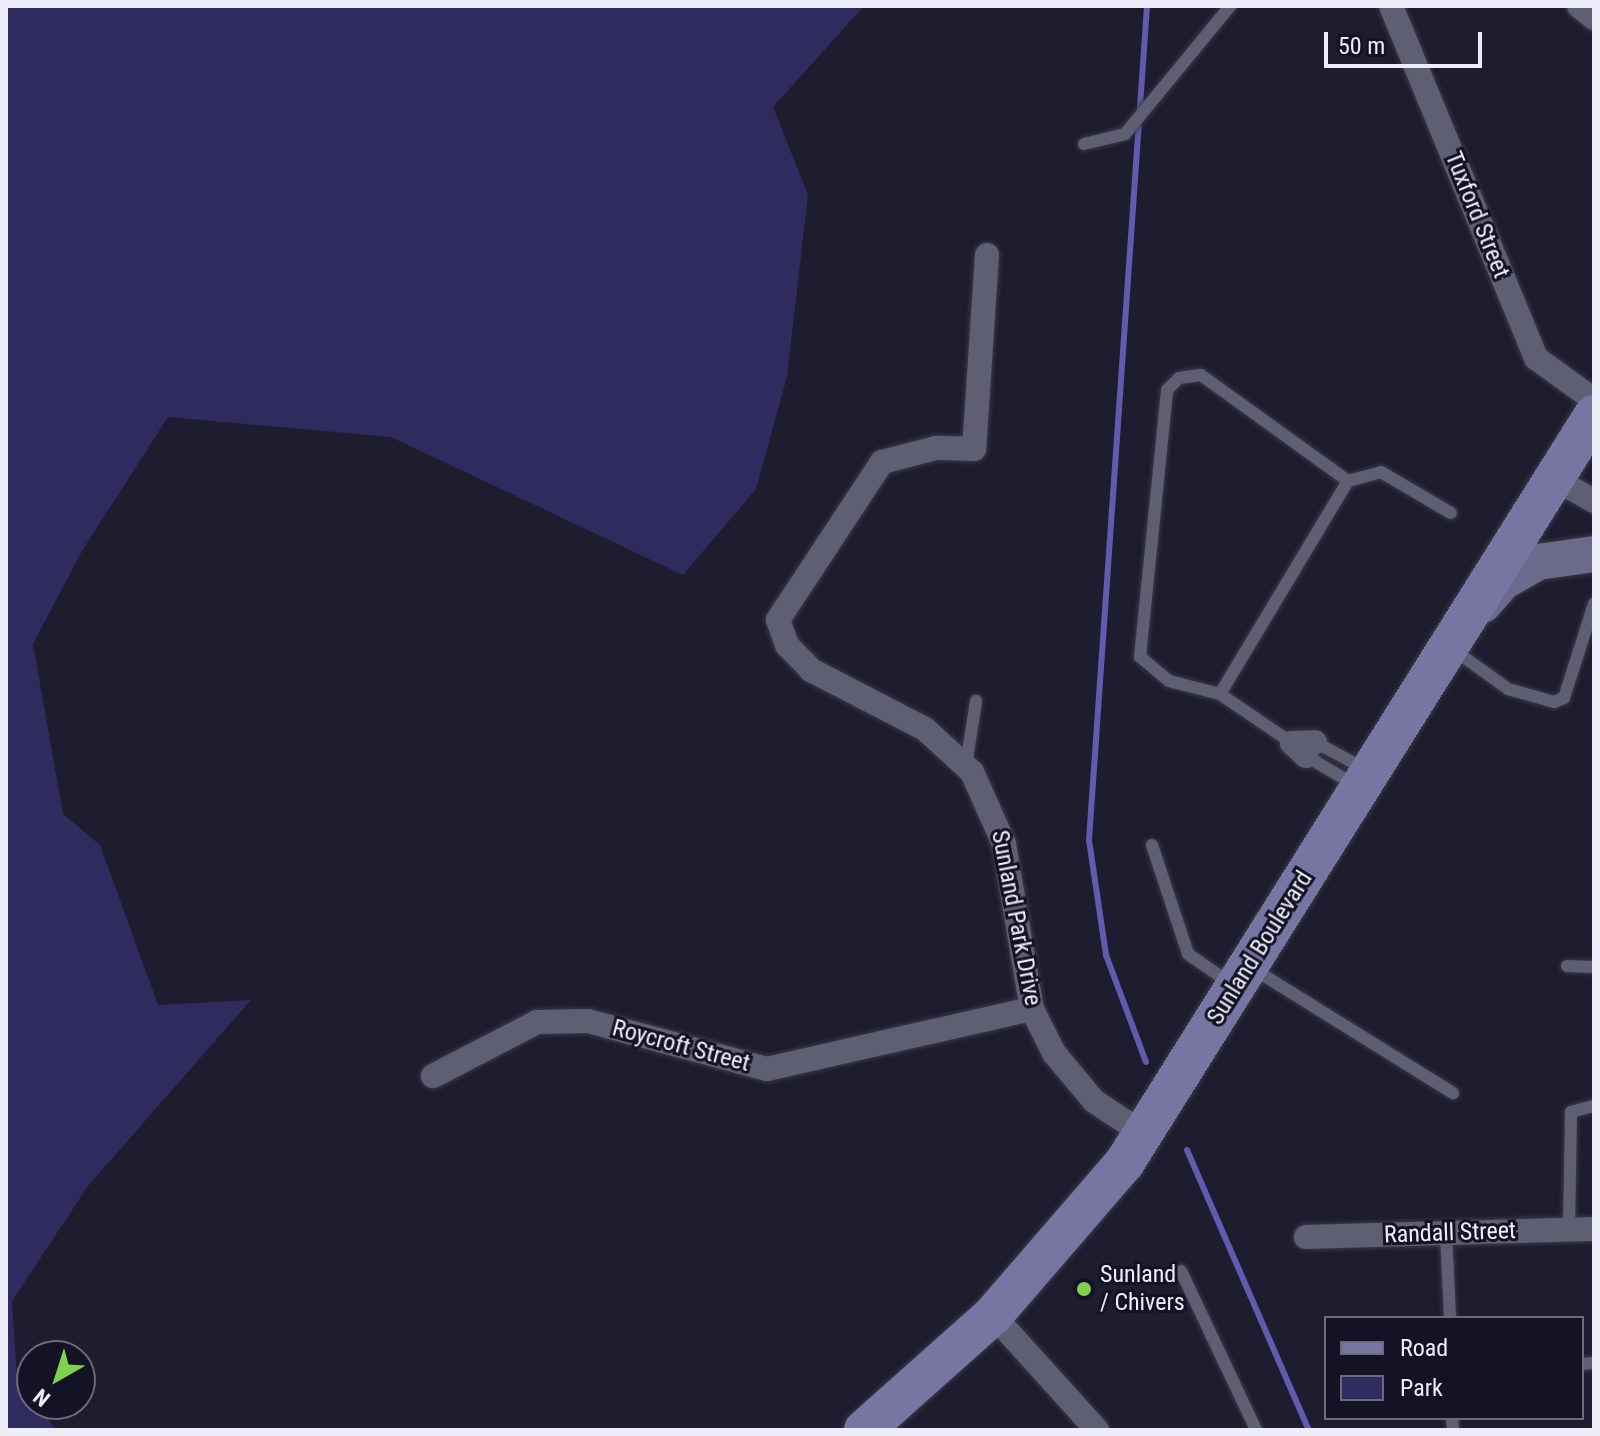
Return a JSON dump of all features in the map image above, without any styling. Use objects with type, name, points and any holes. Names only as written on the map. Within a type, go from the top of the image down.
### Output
[{"type":"main road","name":"Sunland Boulevard","points":[[864,1430],[993,1315],[1080,1220],[1144,1134],[1594,415]]},
{"type":"street","name":"Tuxford Street","points":[[1391,6],[1536,358],[1594,400]]},
{"type":"street","points":[[1579,6],[1594,18]]},
{"type":"street","name":"Sunland Park Drive","points":[[987,255],[974,449],[936,448],[882,462],[778,620],[787,645],[811,670],[925,729],[966,765],[1004,844],[1032,1009],[1054,1053],[1094,1101],[1144,1134]]},
{"type":"street","points":[[1555,479],[1594,501]]},
{"type":"street","points":[[1448,645],[1503,582],[1538,562],[1594,554]]},
{"type":"street","name":"Roycroft Street","points":[[433,1076],[537,1022],[588,1021],[767,1069],[1032,1009]]},
{"type":"street","name":"Randall Street","points":[[1306,1237],[1594,1229]]},
{"type":"street","points":[[993,1315],[1091,1427]]},
{"type":"lane","points":[[1084,144],[1114,143],[1158,96],[1230,6]]},
{"type":"lane","points":[[1348,481],[1219,384],[1201,375],[1179,378],[1167,390],[1140,657],[1169,681],[1220,694],[1304,747],[1365,779]]},
{"type":"lane","points":[[1220,694],[1348,481],[1381,472],[1451,513]]},
{"type":"lane","points":[[1448,645],[1508,689],[1554,702],[1564,698],[1594,604]]},
{"type":"lane","points":[[966,765],[976,701]]},
{"type":"lane","points":[[1304,747],[1365,779]]},
{"type":"lane","points":[[1152,845],[1188,954],[1242,976],[1453,1093]]},
{"type":"lane","points":[[1567,966],[1594,967]]},
{"type":"lane","points":[[1569,1229],[1571,1112],[1594,1106]]},
{"type":"lane","points":[[1446,1233],[1450,1316]]},
{"type":"lane","points":[[1181,1271],[1256,1430]]},
{"type":"green space","points":[[6,6],[864,6],[773,107],[808,195],[787,377],[756,489],[683,575],[391,437],[168,417],[82,551],[33,644],[63,814],[100,845],[158,1005],[251,1000],[88,1186],[12,1301],[16,1420],[49,1420],[56,1430],[6,1430]]},
{"type":"waterway","points":[[1146,1062],[1106,955],[1089,840],[1147,6]]},
{"type":"waterway","points":[[1187,1150],[1309,1430]]},
{"type":"place","name":"Sunland / Chivers","points":[[1084,1289]]}]
